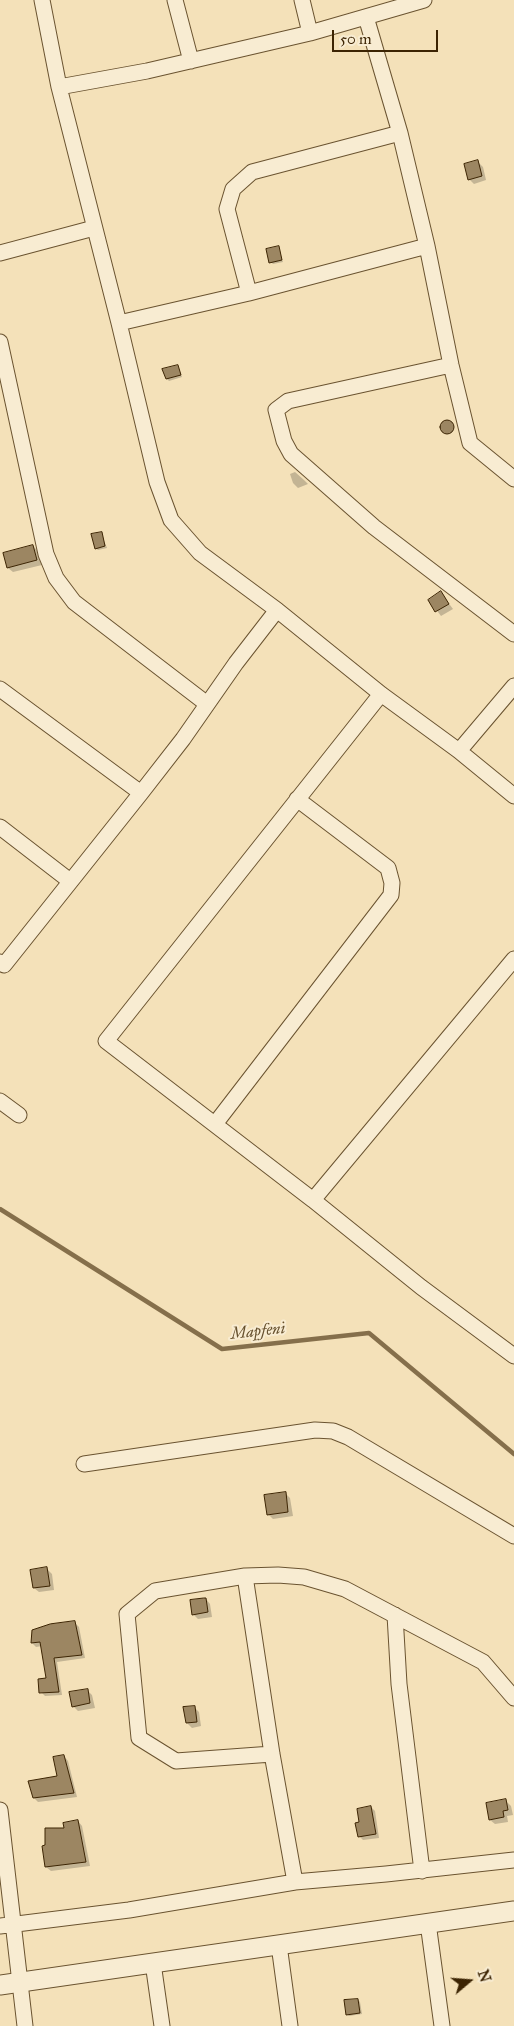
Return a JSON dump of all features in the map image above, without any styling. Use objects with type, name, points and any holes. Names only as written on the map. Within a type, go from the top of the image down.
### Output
[{"type":"street","points":[[42,0],[59,87],[157,482],[172,520],[200,553],[277,610],[381,694],[459,751],[514,796]]},
{"type":"street","points":[[175,0],[191,61]]},
{"type":"street","points":[[302,0],[310,33]]},
{"type":"street","points":[[59,87],[147,71],[310,33],[424,0]]},
{"type":"street","points":[[366,17],[400,133],[470,443],[514,479]]},
{"type":"street","points":[[249,293],[227,208],[233,189],[252,172],[400,133]]},
{"type":"street","points":[[0,252],[94,228]]},
{"type":"street","points":[[119,323],[249,293],[427,246]]},
{"type":"street","points":[[0,342],[46,554],[56,578],[74,602],[207,704]]},
{"type":"street","points":[[451,364],[288,401],[276,410],[284,441],[291,454],[374,527],[514,634]]},
{"type":"street","points":[[0,962],[4,965],[141,793],[277,610]]},
{"type":"street","points":[[459,751],[514,686]]},
{"type":"street","points":[[0,689],[141,793]]},
{"type":"street","points":[[381,694],[106,1041],[514,1356]]},
{"type":"street","points":[[215,1124],[391,895],[392,883],[388,868],[297,798]]},
{"type":"street","points":[[0,827],[70,881]]},
{"type":"street","points":[[313,1200],[512,966]]},
{"type":"street","points":[[0,1100],[19,1115]]},
{"type":"street","points":[[84,1464],[315,1430],[333,1431],[348,1437],[514,1536]]},
{"type":"street","points":[[272,1754],[176,1762],[139,1738],[127,1614],[154,1591],[245,1576],[278,1574],[304,1577],[345,1589],[483,1662],[514,1698]]},
{"type":"street","points":[[245,1576],[272,1754],[295,1882]]},
{"type":"street","points":[[395,1615],[404,1732],[422,1871]]},
{"type":"street","points":[[0,1810],[6,1925],[19,1982],[25,2026]]},
{"type":"street","points":[[6,1925],[129,1910],[295,1882],[422,1871],[514,1860]]},
{"type":"street","points":[[0,1985],[514,1911]]},
{"type":"street","points":[[428,1923],[442,2026]]},
{"type":"street","points":[[279,1945],[290,2026]]},
{"type":"street","points":[[153,1963],[162,2026]]},
{"type":"building","points":[[478,160],[482,176],[468,180],[464,164]]},
{"type":"building","points":[[279,246],[282,260],[269,263],[266,249]]},
{"type":"building","points":[[178,365],[181,375],[166,379],[162,369]]},
{"type":"building","points":[[447,420],[452,422],[454,427],[452,432],[447,434],[442,432],[440,427],[442,422]]},
{"type":"building","points":[[102,532],[105,546],[95,549],[91,534]]},
{"type":"building","points":[[33,545],[37,560],[7,568],[3,553]]},
{"type":"building","points":[[441,591],[449,604],[435,612],[428,600]]},
{"type":"building","points":[[286,1492],[288,1512],[267,1515],[264,1495]]},
{"type":"building","points":[[47,1567],[50,1586],[33,1588],[30,1570]]},
{"type":"building","points":[[206,1598],[208,1612],[192,1615],[190,1600]]},
{"type":"building","points":[[75,1621],[82,1655],[54,1658],[59,1692],[39,1693],[38,1679],[46,1678],[40,1642],[31,1643],[32,1630],[50,1624]]},
{"type":"building","points":[[88,1689],[90,1703],[72,1707],[69,1692]]},
{"type":"building","points":[[195,1706],[197,1722],[186,1723],[183,1707]]},
{"type":"building","points":[[64,1755],[74,1793],[33,1798],[28,1781],[57,1776],[53,1757]]},
{"type":"building","points":[[506,1799],[508,1810],[503,1811],[504,1817],[489,1820],[486,1803]]},
{"type":"building","points":[[371,1806],[376,1834],[358,1837],[355,1823],[359,1822],[357,1809]]},
{"type":"building","points":[[78,1820],[86,1862],[45,1867],[42,1846],[45,1845],[45,1828],[64,1828],[63,1823]]},
{"type":"building","points":[[358,1999],[360,2013],[346,2015],[344,2000]]},
{"type":"waterway","name":"Mapfeni","points":[[0,1209],[222,1349],[369,1333],[514,1454]]}]
